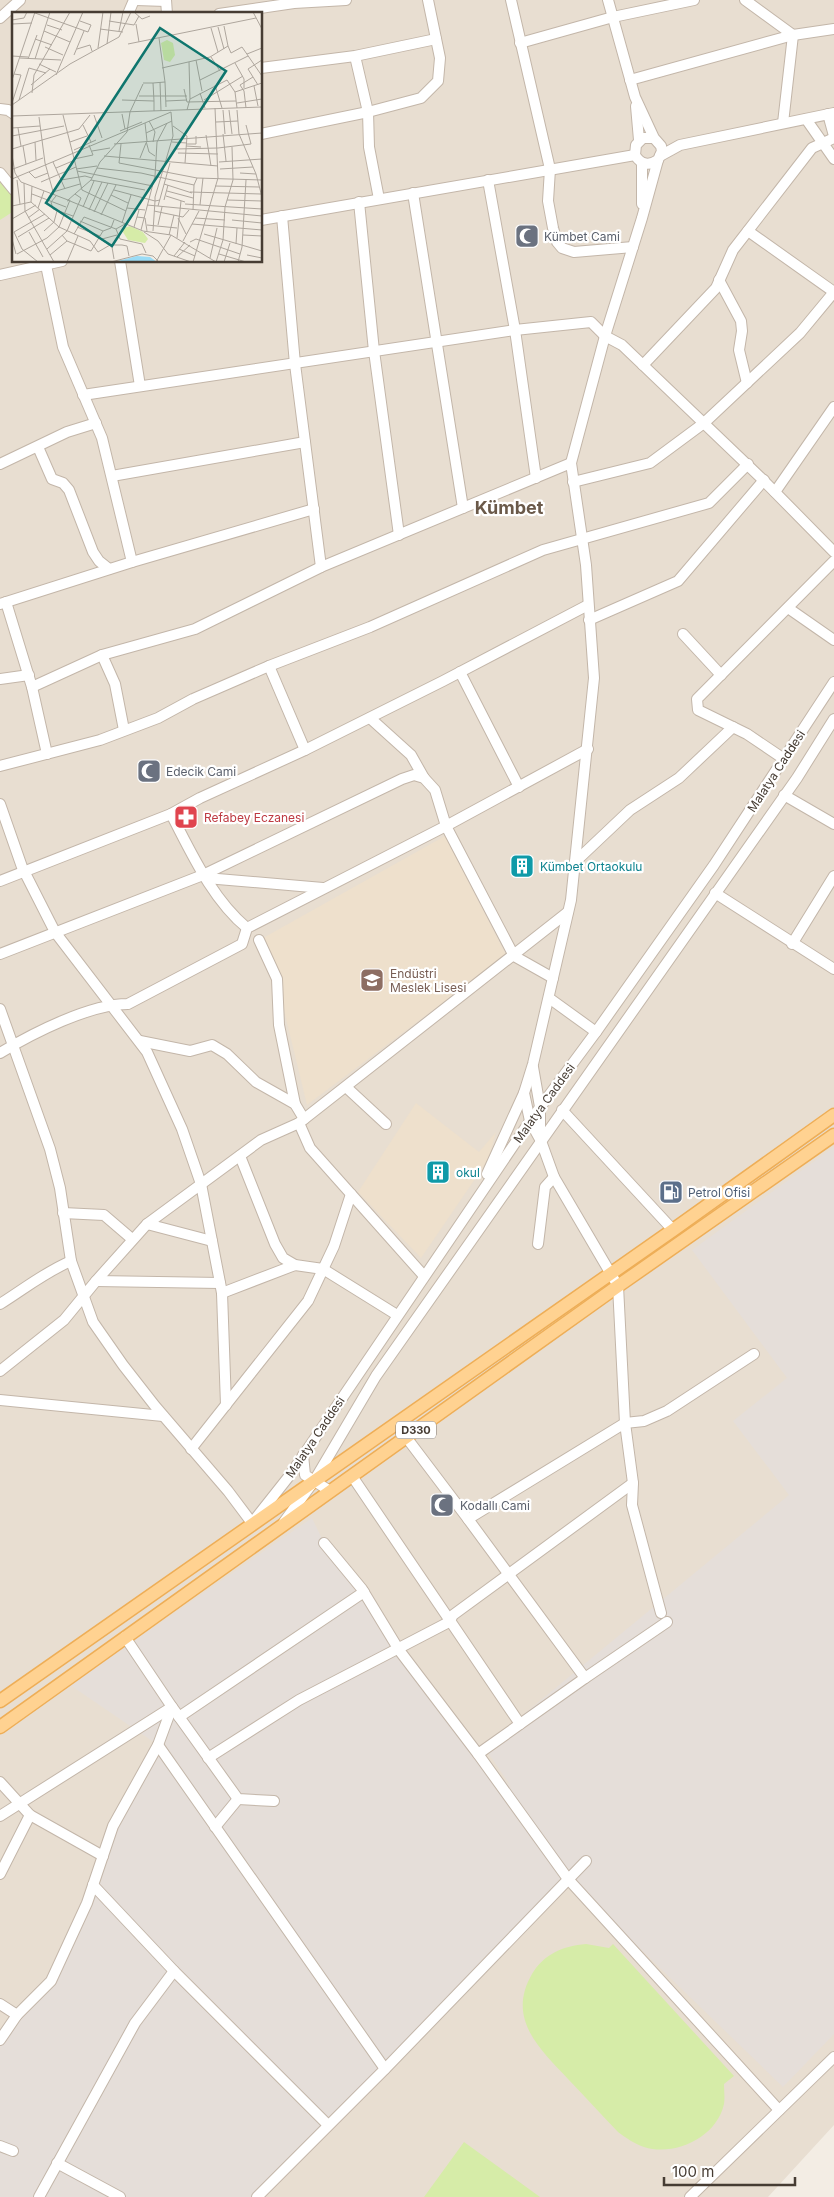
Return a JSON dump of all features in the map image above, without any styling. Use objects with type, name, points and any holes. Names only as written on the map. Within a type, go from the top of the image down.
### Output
[{"type":"main road","name":"D330","points":[[0,1701],[252,1523],[611,1274],[834,1115]]},
{"type":"main road","name":"D330","points":[[0,1727],[618,1286],[834,1135]]},
{"type":"street","points":[[0,18],[20,0]]},
{"type":"street","points":[[129,12],[135,0],[166,1]]},
{"type":"street","points":[[233,12],[294,3],[346,0]]},
{"type":"street","points":[[262,134],[368,112],[421,98],[438,81],[440,58],[428,0]]},
{"type":"street","points":[[511,0],[550,169],[548,202],[557,242],[562,248],[574,252],[633,247]]},
{"type":"street","points":[[473,1204],[524,1093],[533,1064],[568,912],[588,749],[594,678],[586,565],[571,464],[605,336],[662,151],[635,98],[608,0]]},
{"type":"street","points":[[520,43],[613,17],[691,0]]},
{"type":"street","points":[[745,0],[793,35]]},
{"type":"street","points":[[630,80],[793,35],[834,29]]},
{"type":"street","points":[[783,123],[793,35]]},
{"type":"street","points":[[262,68],[355,56],[436,40]]},
{"type":"street","points":[[355,56],[368,112],[369,147],[379,199]]},
{"type":"street","points":[[635,98],[642,218]]},
{"type":"street","points":[[0,109],[12,113]]},
{"type":"street","points":[[638,151],[648,164],[680,145],[831,114],[834,137],[812,148],[733,250],[716,288],[643,365]]},
{"type":"street","points":[[806,119],[834,158]]},
{"type":"street","points":[[262,220],[611,158],[638,151],[648,137],[680,145]]},
{"type":"street","points":[[0,173],[12,188]]},
{"type":"street","points":[[488,180],[515,330],[536,478]]},
{"type":"street","points":[[414,193],[463,508]]},
{"type":"street","points":[[359,202],[374,351],[399,535]]},
{"type":"street","points":[[282,216],[295,364],[321,567]]},
{"type":"street","points":[[574,482],[650,463],[704,423],[800,333],[834,292],[748,231]]},
{"type":"street","points":[[0,275],[23,266],[57,262]]},
{"type":"street","points":[[120,262],[140,386]]},
{"type":"street","points":[[46,264],[63,347],[96,424],[112,476],[132,562]]},
{"type":"street","points":[[719,280],[741,321],[742,331],[739,350],[747,383]]},
{"type":"street","points":[[83,395],[515,330],[591,322],[605,336],[622,345],[832,546]]},
{"type":"street","points":[[775,492],[834,407]]},
{"type":"street","points":[[0,464],[67,432],[96,424]]},
{"type":"street","points":[[112,476],[305,442]]},
{"type":"street","points":[[38,447],[52,479],[63,483],[69,490],[93,552],[99,561],[109,569]]},
{"type":"street","points":[[32,687],[102,655],[195,629],[321,567],[571,464]]},
{"type":"street","points":[[0,766],[47,754],[158,718],[193,699],[269,666],[370,627],[543,550],[709,503],[748,464]]},
{"type":"street","points":[[589,620],[678,581],[764,480]]},
{"type":"street","points":[[47,754],[29,675],[3,603],[132,562],[314,509]]},
{"type":"street","points":[[784,760],[734,727],[698,710],[697,699],[834,561]]},
{"type":"street","points":[[0,881],[171,814],[200,798],[306,750],[370,718],[588,605]]},
{"type":"street","points":[[788,608],[834,640]]},
{"type":"street","points":[[683,634],[721,675]]},
{"type":"street","points":[[102,655],[114,684],[124,730]]},
{"type":"street","points":[[269,666],[306,750]]},
{"type":"street","points":[[460,672],[519,787]]},
{"type":"street","points":[[0,679],[29,675]]},
{"type":"street","name":"Malatya Caddesi","points":[[252,1523],[303,1455],[530,1121],[596,1032],[714,865],[834,682]]},
{"type":"street","points":[[370,718],[411,755],[424,778],[435,790],[446,826],[514,956],[553,978]]},
{"type":"street","points":[[280,1526],[314,1481],[376,1376],[784,795],[834,719]]},
{"type":"street","points":[[575,862],[630,810],[678,778],[734,727]]},
{"type":"street","points":[[0,1053],[13,1045],[85,1012],[112,1004],[128,1004],[242,944],[247,928],[446,826],[588,749]]},
{"type":"street","points":[[0,954],[205,876],[402,779],[414,775],[424,778]]},
{"type":"street","points":[[784,795],[834,824]]},
{"type":"street","points":[[0,804],[24,872],[54,932],[112,1004],[147,1052],[182,1129],[201,1184],[221,1288],[226,1405]]},
{"type":"street","points":[[171,814],[205,876],[233,916],[247,928]]},
{"type":"street","points":[[205,876],[324,889]]},
{"type":"street","points":[[792,944],[834,876]]},
{"type":"street","points":[[715,893],[792,944],[834,969]]},
{"type":"street","points":[[0,1371],[64,1320],[83,1295],[147,1224],[261,1140],[302,1121],[568,912]]},
{"type":"street","points":[[259,940],[277,979],[279,1025],[295,1104],[310,1148],[424,1276]]},
{"type":"street","points":[[549,998],[596,1032]]},
{"type":"street","points":[[0,1009],[50,1149],[71,1261],[93,1322],[123,1366],[252,1523]]},
{"type":"street","points":[[140,1042],[162,1044],[190,1051],[212,1045],[227,1054],[256,1082],[295,1104]]},
{"type":"street","points":[[533,1064],[540,1107],[541,1141]]},
{"type":"street","points":[[346,1087],[386,1124]]},
{"type":"street","points":[[478,1754],[585,1678],[664,1617],[632,1505],[633,1483],[625,1423],[618,1286],[554,1177],[541,1141],[530,1121],[524,1093]]},
{"type":"street","points":[[562,1110],[673,1230]]},
{"type":"street","points":[[240,1156],[275,1244],[283,1258],[295,1265],[323,1269],[397,1315]]},
{"type":"street","points":[[538,1244],[545,1187],[554,1177]]},
{"type":"street","points":[[192,1449],[308,1301],[334,1246],[351,1194]]},
{"type":"street","points":[[63,1213],[104,1214],[132,1239]]},
{"type":"street","points":[[147,1224],[212,1241]]},
{"type":"street","points":[[0,1304],[48,1271],[71,1261]]},
{"type":"street","points":[[96,1281],[221,1288],[295,1265]]},
{"type":"street","points":[[468,1519],[625,1423],[644,1421],[667,1411],[754,1354]]},
{"type":"street","points":[[0,1400],[163,1416]]},
{"type":"street","points":[[406,1437],[585,1678]]},
{"type":"street","points":[[303,1455],[305,1475],[330,1491]]},
{"type":"street","points":[[352,1476],[449,1622],[520,1724]]},
{"type":"street","points":[[208,1758],[299,1700],[399,1650],[449,1622],[453,1615],[633,1483]]},
{"type":"street","points":[[324,1543],[364,1592],[399,1650],[478,1754],[568,1879],[779,2110]]},
{"type":"street","points":[[179,1718],[364,1592]]},
{"type":"street","points":[[125,1637],[179,1718],[238,1799]]},
{"type":"street","points":[[0,2040],[17,2015],[51,1981],[87,1903],[113,1826],[158,1745],[172,1707]]},
{"type":"street","points":[[0,1816],[19,1802],[172,1707]]},
{"type":"street","points":[[158,1745],[385,2069]]},
{"type":"street","points":[[0,1782],[30,1815],[103,1856]]},
{"type":"street","points":[[215,1826],[238,1799]]},
{"type":"street","points":[[238,1799],[274,1801]]},
{"type":"street","points":[[0,1874],[30,1815]]},
{"type":"street","points":[[257,2197],[385,2069],[586,1861]]},
{"type":"street","points":[[93,1884],[174,1970],[328,2125]]},
{"type":"street","points":[[39,2197],[135,2023],[174,1970]]},
{"type":"street","points":[[0,2004],[17,2015]]},
{"type":"street","points":[[690,2197],[834,2057]]},
{"type":"street","points":[[0,2146],[13,2151]]},
{"type":"street","points":[[58,2164],[120,2197]]},
{"type":"shaded area","points":[[0,0],[834,0],[834,2125],[768,2197],[0,2197]]},
{"type":"shaded area","name":"Endüstri Meslek Lisesi","points":[[445,836],[506,955],[307,1105],[283,1006],[256,942]]},
{"type":"shaded area","points":[[416,1103],[479,1152],[496,1132],[488,1160],[421,1258],[358,1192]]},
{"type":"shaded area","points":[[834,1147],[834,2034],[783,2087],[568,1879],[261,2197],[0,2197],[0,2040],[51,1981],[103,1856],[158,1745],[70,1685],[312,1518],[324,1543],[478,1754],[512,1788],[484,1747],[789,1495],[733,1421],[787,1378],[692,1250]]},
{"type":"green space","points":[[0,173],[12,188],[12,212],[0,220]]},
{"type":"green space","points":[[586,1944],[609,1948],[613,1944],[734,2076],[724,2084],[724,2104],[720,2116],[704,2135],[693,2142],[669,2149],[644,2147],[634,2143],[618,2132],[547,2056],[530,2032],[525,2019],[523,2005],[525,1990],[532,1974],[542,1961],[555,1952]]},
{"type":"green space","points":[[464,2142],[540,2197],[424,2197]]},
{"type":"place","name":"Kümbet Cami","points":[[527,236]]},
{"type":"place","name":"Edecik Cami","points":[[149,771]]},
{"type":"place","name":"Refabey Eczanesi","points":[[186,817]]},
{"type":"place","name":"Kümbet Ortaokulu","points":[[522,866]]},
{"type":"place","name":"Endüstri Meslek Lisesi","points":[[372,980]]},
{"type":"place","name":"okul","points":[[438,1172]]},
{"type":"place","name":"Petrol Ofisi","points":[[671,1192]]},
{"type":"place","name":"Kodallı Cami","points":[[442,1505]]},
{"type":"district","name":"Kümbet","points":[[509,507]]}]
